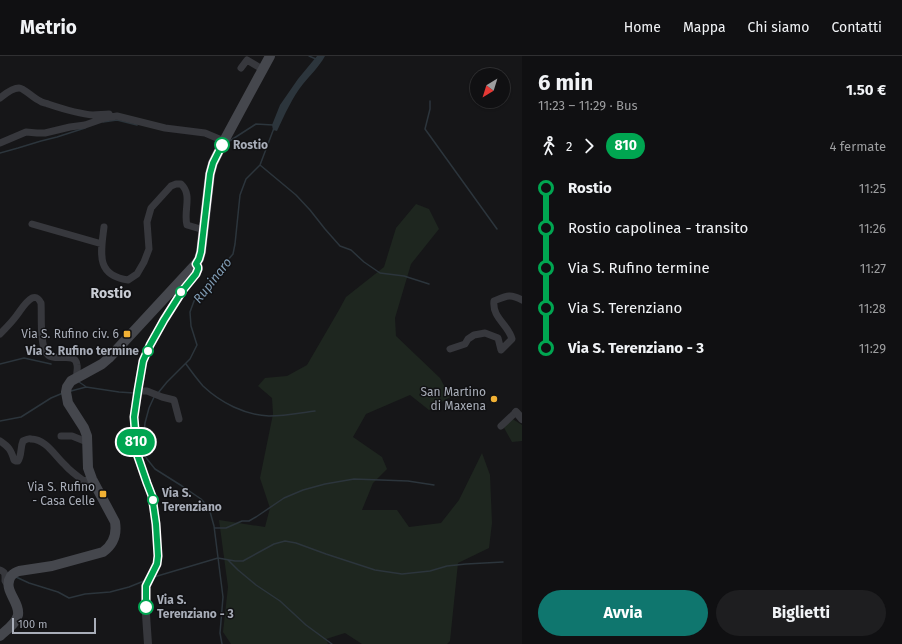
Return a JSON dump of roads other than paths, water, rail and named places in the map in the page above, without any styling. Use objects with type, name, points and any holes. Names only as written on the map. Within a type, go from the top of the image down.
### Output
[{"type":"main road","points":[[0,636],[16,621],[17,617],[18,608],[8,585],[9,580],[15,572],[52,566],[103,552],[108,548],[115,536],[115,522],[92,479],[88,468],[87,436],[84,428],[68,403],[66,392],[67,387],[71,381],[102,364],[109,358],[196,264],[201,252],[210,174],[213,163],[270,56]]},
{"type":"street","points":[[241,68],[247,60],[262,69]]},
{"type":"street","points":[[0,98],[8,92],[20,88],[40,102],[66,110],[94,115],[112,114],[129,120],[165,128],[205,133],[224,141]]},
{"type":"street","points":[[0,143],[26,132],[45,133],[85,125],[117,116]]},
{"type":"street","points":[[104,227],[101,253],[106,270],[113,276],[128,280],[137,274],[149,250],[147,222],[151,208],[172,186],[181,184],[187,194],[187,225],[204,230]]},
{"type":"street","points":[[32,224],[102,244]]},
{"type":"street","points":[[148,644],[145,600],[146,586],[157,564],[158,556],[152,496],[137,454],[134,417],[143,361],[150,345],[180,293],[196,274],[198,267],[196,264]]},
{"type":"street","points":[[450,349],[465,344],[468,338],[474,335],[484,333],[498,338],[500,350],[512,339],[511,334],[498,318],[494,307],[494,301],[507,295],[522,300]]},
{"type":"street","points":[[0,334],[16,317],[26,303],[32,298],[38,298],[41,304],[43,348],[48,355],[53,357],[70,357],[75,360],[78,368],[76,372],[77,378]]},
{"type":"street","points":[[138,390],[147,390],[162,397],[174,400],[179,419]]},
{"type":"street","points":[[501,426],[516,412],[522,418]]},
{"type":"street","points":[[61,436],[72,436],[87,442]]},
{"type":"street","points":[[0,441],[7,445],[14,460],[18,461],[22,441],[30,438],[39,440],[48,446],[70,471],[84,481],[92,479]]},
{"type":"street","points":[[0,570],[4,571],[5,581],[8,585]]},
{"type":"waterway","points":[[309,56],[316,59]]},
{"type":"waterway","points":[[430,101],[430,109],[425,129],[497,229]]},
{"type":"waterway","points":[[103,122],[117,120],[137,125]]},
{"type":"waterway","points":[[228,142],[256,124],[273,125]]},
{"type":"waterway","points":[[0,153],[85,128]]},
{"type":"waterway","name":"Rupinaro","points":[[158,393],[190,359],[197,345],[191,326],[190,312],[194,301],[212,277],[233,254],[240,195],[246,179],[260,165],[274,128]]},
{"type":"waterway","points":[[260,165],[296,195],[340,246],[351,250],[364,262],[380,273],[404,276],[429,284]]},
{"type":"waterway","points":[[0,364],[24,358],[51,364]]},
{"type":"waterway","points":[[186,364],[203,386],[210,392],[225,403],[242,411],[269,416],[315,411]]},
{"type":"waterway","points":[[79,382],[85,386]]},
{"type":"waterway","points":[[71,391],[86,387],[134,393]]},
{"type":"waterway","points":[[0,421],[21,417],[51,398],[63,393]]},
{"type":"waterway","name":"Rupinaro","points":[[154,397],[145,423],[143,452],[155,469],[201,499],[209,508],[214,526],[223,597],[220,633],[222,644]]},
{"type":"waterway","points":[[215,528],[226,528],[242,521],[249,521],[284,498],[303,490],[325,484],[354,479],[408,481],[434,485]]},
{"type":"waterway","points":[[154,577],[218,558],[243,561],[274,544],[285,541],[296,543],[375,570],[402,574],[430,571],[447,566],[503,562]]},
{"type":"waterway","points":[[228,560],[256,585],[280,601],[306,625],[332,644]]},
{"type":"waterway","points":[[16,577],[29,583],[58,592],[69,598],[85,594],[110,592],[144,581]]},
{"type":"place","name":"Rostio","points":[[222,145]]},
{"type":"place","name":"Via S. Rufino civ. 6","points":[[127,334]]},
{"type":"place","name":"Via S. Rufino termine","points":[[148,351]]},
{"type":"place","name":"San Martino di Maxena","points":[[494,399]]},
{"type":"place","name":"Via S. Rufino - Casa Celle","points":[[103,494]]},
{"type":"place","name":"Via S. Terenziano","points":[[153,500]]},
{"type":"place","name":"Via S. Terenziano - 3","points":[[146,607]]},
{"type":"district","name":"Rostio","points":[[111,293]]}]
